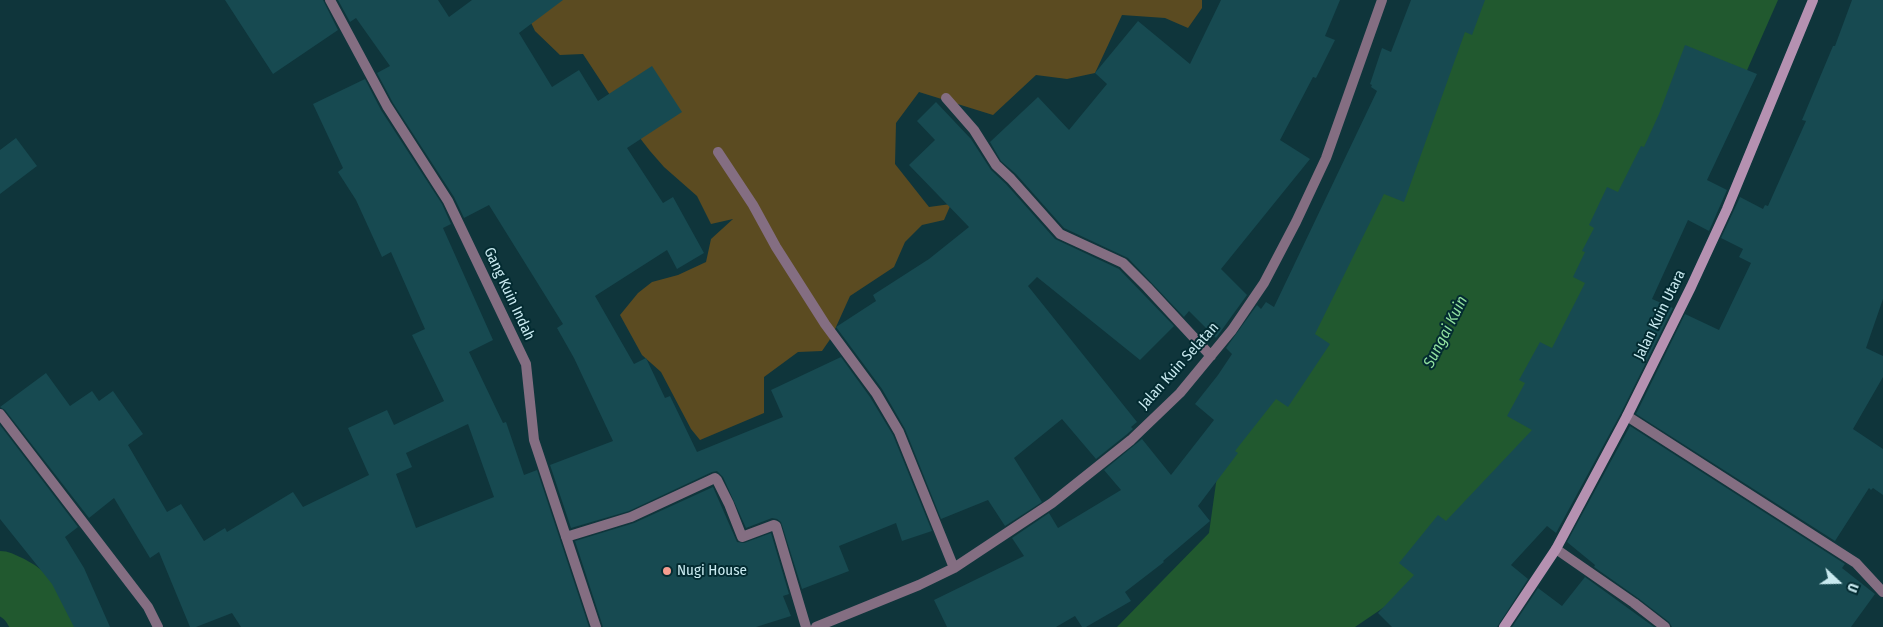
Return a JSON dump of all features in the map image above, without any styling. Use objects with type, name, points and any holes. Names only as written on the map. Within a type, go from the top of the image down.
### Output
[{"type":"street","name":"Gang Kuin Indah","points":[[330,0],[387,106],[448,201],[526,364],[534,440],[596,627]]},
{"type":"street","name":"Jalan Kuin Selatan","points":[[816,627],[919,585],[954,568],[1052,502],[1131,440],[1180,393],[1232,330],[1264,283],[1296,222],[1326,158],[1382,0]]},
{"type":"street","name":"Jalan Kuin Utara","points":[[1504,627],[1556,549],[1627,416],[1691,287],[1727,209],[1813,0]]},
{"type":"street","points":[[946,98],[974,130],[996,165],[1060,234],[1122,263],[1211,356]]},
{"type":"street","points":[[718,152],[753,205],[776,247],[825,324],[876,393],[899,432],[954,568]]},
{"type":"street","points":[[0,414],[148,607],[158,627]]},
{"type":"street","points":[[1627,416],[1856,563],[1883,592]]},
{"type":"street","points":[[566,537],[630,518],[715,478],[718,480],[729,504],[742,537],[774,525],[776,526],[806,627]]},
{"type":"street","points":[[1556,549],[1665,627]]},
{"type":"shaded area","points":[[520,0],[1202,0],[1202,8],[1188,28],[1165,18],[1122,15],[1095,73],[1067,79],[1036,75],[993,115],[919,92],[896,123],[895,164],[929,207],[951,204],[944,220],[922,225],[905,242],[894,267],[850,296],[831,338],[822,351],[798,352],[764,377],[764,413],[700,440],[691,429],[661,372],[642,355],[620,315],[638,293],[652,282],[678,275],[706,262],[711,239],[733,219],[711,224],[697,196],[664,167],[650,151],[629,124],[583,54],[560,55],[535,31]]},
{"type":"water","name":"Sungai Kuin","points":[[1416,0],[1778,0],[1651,288],[1555,491],[1355,627],[1117,627],[1209,533],[1224,426],[1306,279]]},
{"type":"building","points":[[225,0],[323,0],[338,30],[273,74]]},
{"type":"building","points":[[338,0],[438,0],[449,17],[472,0],[563,0],[519,33],[552,87],[579,70],[598,101],[652,66],[682,112],[627,148],[663,203],[673,197],[704,253],[677,269],[667,250],[595,296],[634,364],[646,358],[665,398],[670,396],[697,452],[783,417],[771,390],[841,357],[870,397],[893,435],[932,531],[902,541],[896,523],[839,546],[849,571],[802,589],[781,522],[772,518],[746,528],[723,477],[717,471],[629,511],[571,528],[550,465],[613,441],[574,358],[557,328],[563,324],[489,205],[464,218],[454,197],[393,103],[377,73],[390,66],[356,18],[350,22]]},
{"type":"building","points":[[1221,0],[1340,0],[1325,36],[1335,40],[1316,78],[1313,77],[1280,140],[1310,159],[1221,269],[1247,295],[1216,338],[1189,311],[1184,317],[1128,258],[1064,228],[1016,174],[1001,161],[990,142],[1038,97],[1069,130],[1107,84],[1095,73],[1138,21],[1190,64]]},
{"type":"building","points":[[1411,0],[1485,0],[1472,35],[1465,32],[1404,202],[1384,194],[1315,334],[1330,344],[1288,407],[1276,399],[1235,451],[1238,453],[1198,506],[1210,521],[1164,562],[1125,592],[1131,601],[1086,627],[1082,627],[1075,616],[1056,627],[947,627],[934,600],[1024,556],[1012,538],[1049,513],[1058,528],[1121,490],[1104,470],[1142,439],[1171,475],[1214,420],[1195,404],[1232,354],[1226,348],[1257,305],[1261,309],[1266,302],[1274,307],[1377,91],[1370,84],[1382,48],[1391,52]]},
{"type":"building","points":[[1852,0],[1883,0],[1883,299],[1866,348],[1883,356],[1883,377],[1853,429],[1883,449],[1883,495],[1873,488],[1871,490],[1869,488],[1835,541],[1636,414],[1685,314],[1719,330],[1751,263],[1739,257],[1743,249],[1721,238],[1740,197],[1763,209],[1765,205],[1768,206],[1806,121],[1802,120],[1833,46],[1835,46]]},
{"type":"building","points":[[1685,45],[1757,74],[1707,180],[1727,190],[1709,231],[1688,220],[1652,299],[1673,308],[1621,413],[1556,533],[1547,526],[1511,565],[1528,579],[1497,627],[1392,627],[1378,613],[1414,575],[1399,563],[1438,515],[1446,521],[1532,430],[1507,416],[1525,383],[1519,380],[1540,342],[1552,348],[1585,283],[1573,277],[1585,252],[1582,251],[1594,228],[1589,225],[1607,187],[1618,192],[1641,146],[1644,147],[1659,114]]},
{"type":"building","points":[[365,79],[381,110],[442,204],[451,224],[443,228],[493,340],[469,352],[503,423],[506,422],[524,475],[537,470],[589,627],[241,627],[232,613],[196,627],[190,627],[159,552],[150,558],[114,498],[89,518],[5,410],[0,407],[46,373],[70,406],[92,391],[99,401],[113,391],[143,434],[128,445],[167,512],[181,504],[204,541],[225,528],[227,532],[293,492],[303,507],[369,475],[348,428],[387,410],[394,425],[444,401],[412,335],[425,329],[391,252],[382,257],[356,200],[338,172],[343,168],[313,104]],"holes":[[[468,424],[494,497],[416,528],[396,474],[412,467],[406,453]]]},
{"type":"building","points":[[936,102],[971,139],[991,170],[1055,239],[1119,269],[1174,326],[1140,360],[1037,277],[1028,286],[1137,422],[1131,427],[1133,429],[1096,459],[1062,419],[1014,458],[1042,502],[1005,526],[988,500],[941,519],[905,429],[882,389],[836,327],[876,301],[873,295],[929,259],[969,227],[909,165],[935,140],[917,121]]},
{"type":"building","points":[[16,138],[37,166],[0,194],[0,150]]},
{"type":"building","points":[[0,425],[78,527],[65,537],[84,568],[110,627],[74,627],[52,584],[0,519]]},
{"type":"building","points":[[1630,426],[1845,564],[1842,568],[1875,594],[1851,627],[1672,627],[1669,622],[1638,598],[1594,567],[1595,565],[1567,542]]},
{"type":"building","points":[[713,487],[737,542],[744,543],[771,533],[789,594],[783,596],[791,616],[756,627],[603,627],[575,541],[634,523]]},
{"type":"building","points":[[1585,577],[1654,627],[1512,627],[1538,588],[1562,606]]},
{"type":"waterway","points":[[0,582],[17,590],[28,599],[44,627]]},
{"type":"place","name":"Nugi House","points":[[667,571]]}]
